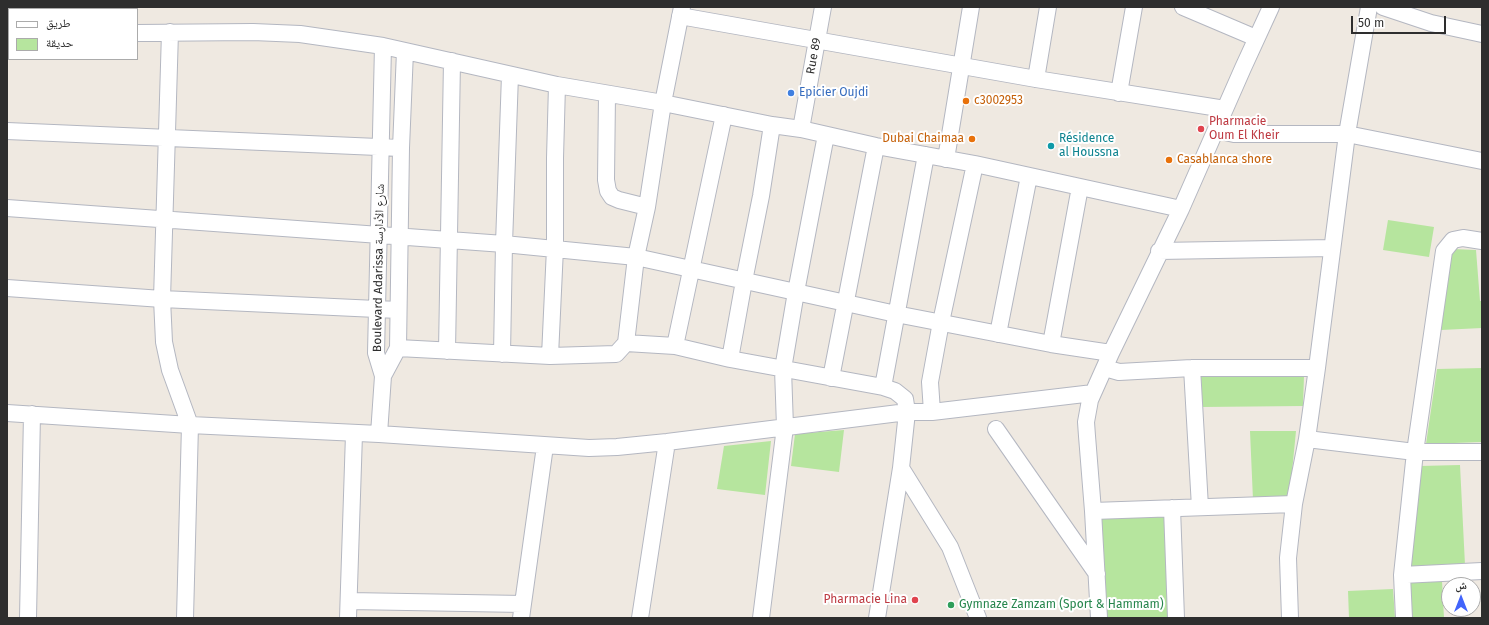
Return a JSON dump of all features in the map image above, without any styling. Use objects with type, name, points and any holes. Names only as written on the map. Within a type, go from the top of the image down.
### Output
[{"type":"street","name":"Rue 89","points":[[801,129],[822,7]]},
{"type":"street","points":[[946,159],[971,7]]},
{"type":"street","points":[[1036,79],[1048,7]]},
{"type":"street","points":[[1119,93],[1134,7]]},
{"type":"street","points":[[1183,7],[1256,38]]},
{"type":"street","points":[[1099,618],[1098,575],[1086,422],[1090,400],[1181,209],[1271,7]]},
{"type":"street","points":[[1290,618],[1288,558],[1294,504],[1317,368],[1347,134],[1369,7]]},
{"type":"street","points":[[1383,7],[1431,23],[1482,34]]},
{"type":"street","points":[[398,348],[550,356],[616,354],[626,343],[636,257],[646,207],[663,103],[681,12],[817,41],[1119,93],[1225,109]]},
{"type":"street","points":[[170,32],[163,219],[162,299],[164,342],[170,370],[190,425],[185,618]]},
{"type":"street","points":[[138,33],[253,32],[300,34],[383,46],[557,85],[607,95],[724,114],[772,125],[801,129],[826,136],[975,164],[1181,209]]},
{"type":"street","name":"Boulevard Adarissa شارع الأدارسة","points":[[383,46],[380,148],[380,236],[376,353],[383,376]]},
{"type":"street","name":"Boulevard Adarissa شارع الأدارسة","points":[[383,376],[398,348],[401,148],[405,51]]},
{"type":"street","points":[[447,351],[452,61]]},
{"type":"street","points":[[502,354],[510,75]]},
{"type":"street","points":[[550,356],[555,248],[557,85]]},
{"type":"street","points":[[607,95],[606,180],[608,191],[612,197],[619,200],[646,207]]},
{"type":"street","points":[[676,346],[724,114]]},
{"type":"street","points":[[730,360],[761,196],[772,125]]},
{"type":"street","points":[[1216,130],[1234,134],[1347,134],[1482,161]]},
{"type":"street","points":[[7,132],[401,148]]},
{"type":"street","points":[[761,618],[785,427],[783,369],[826,136]]},
{"type":"street","points":[[831,378],[876,146]]},
{"type":"street","points":[[883,387],[926,155]]},
{"type":"street","points":[[932,412],[930,382],[975,164]]},
{"type":"street","points":[[998,334],[1029,176]]},
{"type":"street","points":[[1051,344],[1080,187]]},
{"type":"street","points":[[7,208],[504,244],[636,257],[744,282],[846,302],[896,314],[1051,344],[1108,361],[1119,372],[1192,368],[1317,368]]},
{"type":"street","points":[[1404,618],[1402,575],[1415,452],[1444,251],[1453,240],[1463,238],[1482,241]]},
{"type":"street","points":[[1160,252],[1332,248]]},
{"type":"street","points":[[7,288],[162,299],[398,310]]},
{"type":"street","points":[[626,343],[676,346],[730,360],[883,387],[895,391],[905,399],[907,412],[901,468],[877,618]]},
{"type":"street","points":[[1192,368],[1200,507]]},
{"type":"street","points":[[379,434],[383,376]]},
{"type":"street","points":[[7,413],[190,425],[379,434],[589,448],[667,442],[907,412],[932,412],[1093,393]]},
{"type":"street","points":[[28,618],[32,414]]},
{"type":"street","points":[[996,429],[1098,575]]},
{"type":"street","points":[[348,618],[354,434]]},
{"type":"street","points":[[1306,439],[1415,452],[1482,452]]},
{"type":"street","points":[[640,618],[667,442]]},
{"type":"street","points":[[349,601],[522,611],[545,446]]},
{"type":"street","points":[[901,468],[950,547],[978,618]]},
{"type":"street","points":[[1093,511],[1294,504]]},
{"type":"street","points":[[1172,508],[1176,618]]},
{"type":"street","points":[[1402,575],[1482,571]]},
{"type":"green space","points":[[1388,220],[1434,227],[1429,257],[1383,250]]},
{"type":"green space","points":[[1452,249],[1476,250],[1480,301],[1482,301],[1482,328],[1441,330]]},
{"type":"green space","points":[[1482,368],[1482,442],[1426,444],[1437,369]]},
{"type":"green space","points":[[1201,375],[1304,376],[1303,406],[1202,407]]},
{"type":"green space","points":[[844,430],[839,472],[791,466],[795,434]]},
{"type":"green space","points":[[1250,431],[1296,431],[1290,492],[1287,497],[1253,500]]},
{"type":"green space","points":[[771,441],[765,495],[717,489],[724,446]]},
{"type":"green space","points":[[1460,465],[1465,565],[1410,568],[1420,466]]},
{"type":"green space","points":[[1166,514],[1170,618],[1106,618],[1101,517]]},
{"type":"green space","points":[[1441,581],[1441,617],[1444,618],[1411,618],[1409,583]]},
{"type":"green space","points":[[1393,589],[1395,618],[1349,618],[1348,591]]},
{"type":"place","name":"Epicier Oujdi","points":[[791,93]]},
{"type":"place","name":"c3002953","points":[[966,101]]},
{"type":"place","name":"Pharmacie Oum El Kheir","points":[[1201,129]]},
{"type":"place","name":"Dubai Chaimaa","points":[[972,139]]},
{"type":"place","name":"Résidence al Houssna","points":[[1051,146]]},
{"type":"place","name":"Casablanca shore","points":[[1169,160]]},
{"type":"place","name":"Pharmacie Lina","points":[[915,600]]},
{"type":"place","name":"Gymnaze Zamzam (Sport & Hammam)","points":[[951,605]]}]
